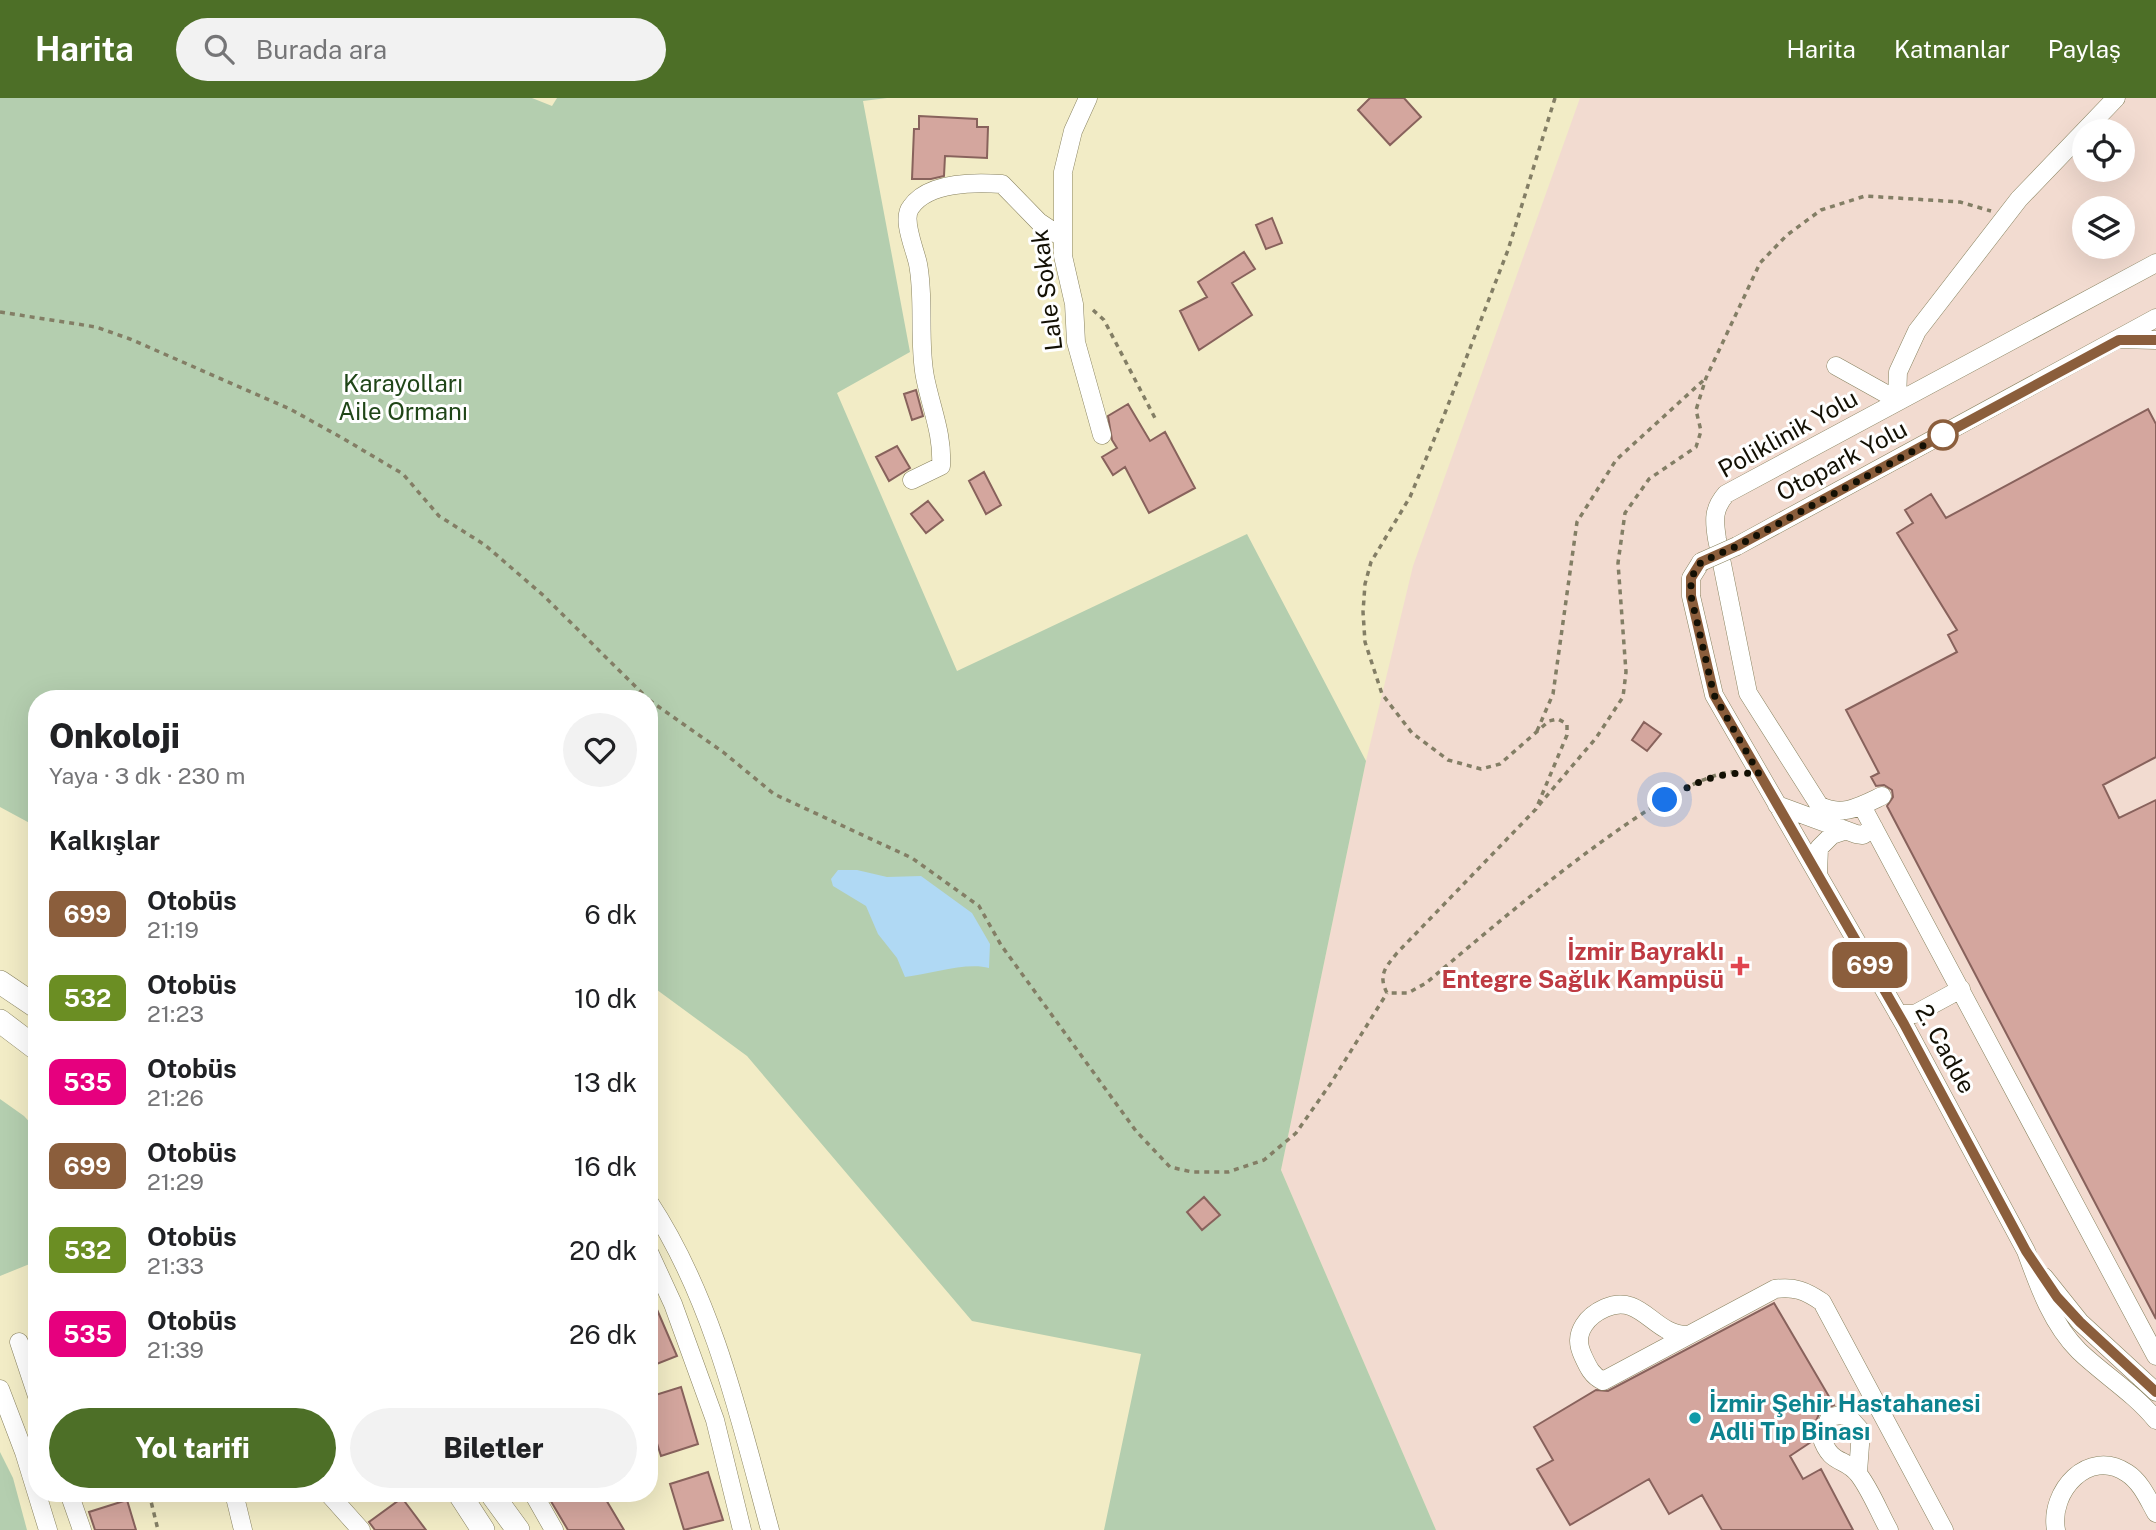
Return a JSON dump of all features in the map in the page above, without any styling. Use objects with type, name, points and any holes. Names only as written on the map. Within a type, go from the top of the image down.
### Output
[{"type":"main road","points":[[0,982],[28,1001]]},
{"type":"main road","points":[[0,1021],[28,1042]]},
{"type":"main road","points":[[464,1502],[483,1530]]},
{"type":"main road","points":[[498,1502],[518,1530]]},
{"type":"street","name":"Lale Sokak","points":[[1088,98],[1073,131],[1063,172],[1063,256],[1074,304],[1076,342],[1102,435]]},
{"type":"street","points":[[1836,366],[1897,400],[1898,372],[1917,331],[2006,216],[2116,98]]},
{"type":"street","points":[[912,480],[941,466],[942,442],[924,375],[919,268],[906,217],[911,206],[928,193],[975,182],[1002,184],[1039,222],[1063,239]]},
{"type":"street","name":"Poliklinik Yolu","points":[[1882,796],[1862,806],[1838,811],[1819,805],[1748,693],[1737,648],[1714,512],[1726,494],[2156,263]]},
{"type":"street","name":"Otopark Yolu","points":[[1701,562],[1737,546],[2156,318]]},
{"type":"street","points":[[2119,340],[2156,340]]},
{"type":"street","name":"2. Cadde","points":[[1701,562],[1691,578],[1691,596],[1706,674],[1714,695],[1898,1014],[2026,1251],[2061,1330],[2079,1351],[2140,1401],[2156,1420]]},
{"type":"street","points":[[1777,805],[1844,831],[1863,835],[1874,828]]},
{"type":"street","name":"2. Cadde","points":[[1862,806],[2156,1356]]},
{"type":"street","points":[[1818,875],[1819,848],[1832,835],[1844,831]]},
{"type":"street","points":[[1898,1014],[1915,1014],[1961,989]]},
{"type":"street","points":[[658,1218],[686,1268],[721,1361],[771,1530]]},
{"type":"street","points":[[2026,1251],[2057,1297],[2080,1322],[2156,1392]]},
{"type":"street","points":[[658,1272],[673,1304],[715,1420],[742,1530]]},
{"type":"street","points":[[1687,1335],[1665,1331],[1644,1311],[1627,1303],[1614,1304],[1597,1312],[1586,1322],[1579,1335],[1578,1345],[1594,1377],[1603,1381],[1775,1289],[1788,1287],[1807,1292],[1822,1301],[1944,1530]]},
{"type":"street","points":[[19,1342],[28,1369]]},
{"type":"street","points":[[0,1389],[28,1471]]},
{"type":"street","points":[[2056,1530],[2055,1512],[2061,1490],[2077,1475],[2096,1467],[2129,1474],[2156,1513]]},
{"type":"street","points":[[1858,1472],[1889,1530]]},
{"type":"street","points":[[38,1502],[48,1530]]},
{"type":"street","points":[[72,1502],[82,1530]]},
{"type":"street","points":[[236,1502],[243,1530]]},
{"type":"street","points":[[336,1502],[361,1530]]},
{"type":"street","points":[[538,1502],[554,1530]]},
{"type":"path","points":[[1536,810],[1567,735],[1567,724],[1558,719],[1549,721],[1500,764],[1481,769],[1448,760],[1426,747],[1382,694],[1365,642],[1363,612],[1365,584],[1371,562],[1410,498],[1448,405],[1508,250],[1555,98]]},
{"type":"path","points":[[1387,993],[1382,983],[1382,971],[1536,810],[1595,738],[1623,697],[1626,672],[1618,588],[1625,513],[1649,479],[1696,447],[1701,431],[1696,410],[1706,378],[1760,263],[1787,235],[1821,210],[1866,196],[1960,202],[2006,216]]},
{"type":"path","points":[[1074,304],[1092,310],[1104,320],[1156,420]]},
{"type":"path","points":[[0,313],[96,327],[130,339],[290,409],[356,446],[403,474],[439,516],[485,545],[544,596],[639,690]]},
{"type":"path","points":[[1536,733],[1553,694],[1577,522],[1616,460],[1706,378]]},
{"type":"path","points":[[658,706],[723,752],[774,794],[912,858],[979,906],[1009,956],[1136,1131],[1170,1167],[1192,1172],[1228,1172],[1264,1160],[1296,1133],[1387,993]]},
{"type":"path","points":[[1387,993],[1408,993],[1426,983],[1573,861],[1685,788],[1733,771],[1759,774]]},
{"type":"path","points":[[151,1502],[158,1530]]},
{"type":"shaded area","name":"İzmir Bayraklı Entegre Sağlık Kampüsü","points":[[1580,98],[2156,98],[2156,1530],[1436,1530],[1281,1170],[1366,761],[1413,566]]},
{"type":"green space","name":"Karayolları Aile Ormanı","points":[[0,98],[532,98],[552,106],[557,98],[887,98],[863,101],[910,352],[837,393],[957,671],[1247,534],[1366,761],[1281,1170],[1436,1530],[1104,1530],[1141,1354],[972,1321],[747,1056],[658,991],[658,690],[28,690],[28,822],[0,807]]},
{"type":"green space","points":[[0,1099],[28,1120],[28,1265],[0,1276]]},
{"type":"green space","points":[[0,1452],[13,1478],[27,1530],[0,1530]]},
{"type":"water","points":[[838,870],[857,870],[887,877],[921,876],[972,913],[990,944],[989,968],[959,967],[905,977],[897,958],[878,934],[866,906],[833,886],[831,879]]},
{"type":"building","points":[[1370,98],[1404,98],[1421,117],[1390,145],[1358,110]]},
{"type":"building","points":[[919,116],[977,119],[977,127],[988,127],[987,158],[945,156],[944,176],[912,179],[914,129],[919,129]]},
{"type":"building","points":[[1272,218],[1282,243],[1266,249],[1256,225]]},
{"type":"building","points":[[1244,252],[1255,269],[1232,283],[1252,315],[1199,350],[1180,311],[1207,297],[1198,282]]},
{"type":"building","points":[[916,390],[923,416],[912,420],[904,394]]},
{"type":"building","points":[[1128,404],[1150,441],[1165,432],[1195,488],[1149,513],[1125,467],[1113,475],[1102,457],[1117,448],[1112,440],[1108,416]]},
{"type":"building","points":[[2148,409],[2156,424],[2156,757],[2103,785],[2119,818],[2156,800],[2156,1319],[1887,806],[1893,797],[1892,790],[1884,785],[1876,786],[1871,777],[1879,773],[1846,710],[1957,652],[1948,635],[1957,630],[1897,533],[1913,523],[1905,510],[1931,494],[1946,518]]},
{"type":"building","points":[[897,446],[910,468],[889,481],[876,457]]},
{"type":"building","points":[[984,472],[1001,505],[986,514],[969,481]]},
{"type":"building","points":[[928,501],[943,520],[926,533],[911,514]]},
{"type":"building","points":[[1644,722],[1661,734],[1647,751],[1632,740]]},
{"type":"building","points":[[1204,1197],[1220,1215],[1202,1230],[1187,1212]]},
{"type":"building","name":"İzmir Şehir Hastahanesi Adli Tıp Binası","points":[[1774,1303],[1834,1405],[1820,1412],[1811,1432],[1811,1442],[1790,1456],[1803,1479],[1821,1469],[1853,1530],[1722,1530],[1702,1495],[1669,1514],[1649,1479],[1570,1525],[1537,1469],[1553,1460],[1534,1427],[1596,1390],[1608,1391]]},
{"type":"building","points":[[658,1312],[677,1356],[658,1363]]},
{"type":"building","points":[[681,1387],[698,1444],[661,1456],[658,1446],[658,1394]]},
{"type":"building","points":[[708,1472],[723,1520],[684,1530],[670,1484]]},
{"type":"building","points":[[128,1502],[136,1530],[95,1530],[89,1512]]},
{"type":"building","points":[[396,1502],[405,1502],[426,1530],[375,1530],[369,1522]]},
{"type":"building","points":[[551,1502],[607,1502],[624,1530],[568,1530]]},
{"type":"bus line","name":"699","points":[[2156,340],[2119,340],[1737,546],[1701,562],[1691,578],[1691,596],[1706,674],[1714,695],[1904,1024],[2026,1251],[2057,1297],[2080,1322],[2156,1392]]},
{"type":"place","name":"İzmir Bayraklı Entegre Sağlık Kampüsü","points":[[1740,966]]},
{"type":"place","name":"İzmir Şehir Hastahanesi Adli Tıp Binası","points":[[1695,1418]]},
{"type":"route","points":[[1665,800],[1685,788],[1718,775],[1733,771],[1759,774],[1714,695],[1706,674],[1691,596],[1691,578],[1701,562],[1737,546],[1943,435]]}]
